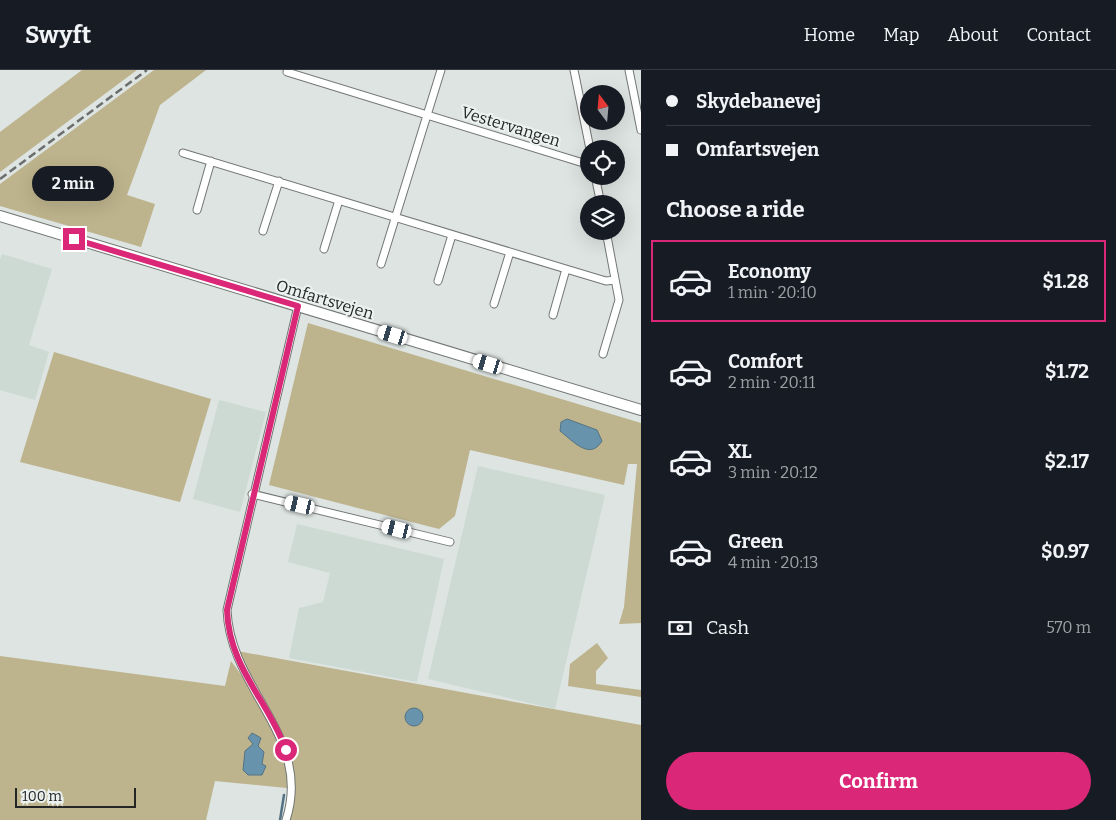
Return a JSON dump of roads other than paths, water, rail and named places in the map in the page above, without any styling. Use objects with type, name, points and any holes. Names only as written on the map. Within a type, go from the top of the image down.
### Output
[{"type":"main road","name":"Omfartsvejen","points":[[0,216],[641,410]]},
{"type":"street","points":[[381,264],[441,70]]},
{"type":"street","name":"Vestervangen","points":[[574,70],[588,140]]},
{"type":"street","points":[[629,70],[640,117],[641,130]]},
{"type":"street","name":"Vestervangen","points":[[287,72],[580,162]]},
{"type":"street","points":[[183,153],[606,281],[615,280]]},
{"type":"street","points":[[197,210],[212,161]]},
{"type":"street","points":[[263,231],[279,181]]},
{"type":"street","points":[[324,249],[339,200]]},
{"type":"street","points":[[438,281],[452,235]]},
{"type":"street","points":[[603,354],[619,300],[608,240]]},
{"type":"street","points":[[494,304],[510,252]]},
{"type":"street","points":[[553,315],[566,269]]},
{"type":"street","points":[[286,820],[290,780],[286,750],[274,724],[237,660],[227,620],[228,601],[252,494],[298,306]]},
{"type":"street","points":[[252,494],[450,542]]},
{"type":"water","points":[[567,419],[597,430],[602,441],[597,447],[592,449],[576,444],[560,431],[561,422]]},
{"type":"water","points":[[414,708],[420,711],[423,717],[420,723],[414,726],[408,723],[405,717],[408,711]]},
{"type":"water","points":[[252,733],[261,738],[258,746],[264,752],[262,764],[266,766],[262,775],[248,775],[243,770],[245,751],[253,744],[248,738]]},
{"type":"waterway","points":[[280,820],[284,795]]},
{"type":"railway","points":[[0,179],[147,70]]}]
